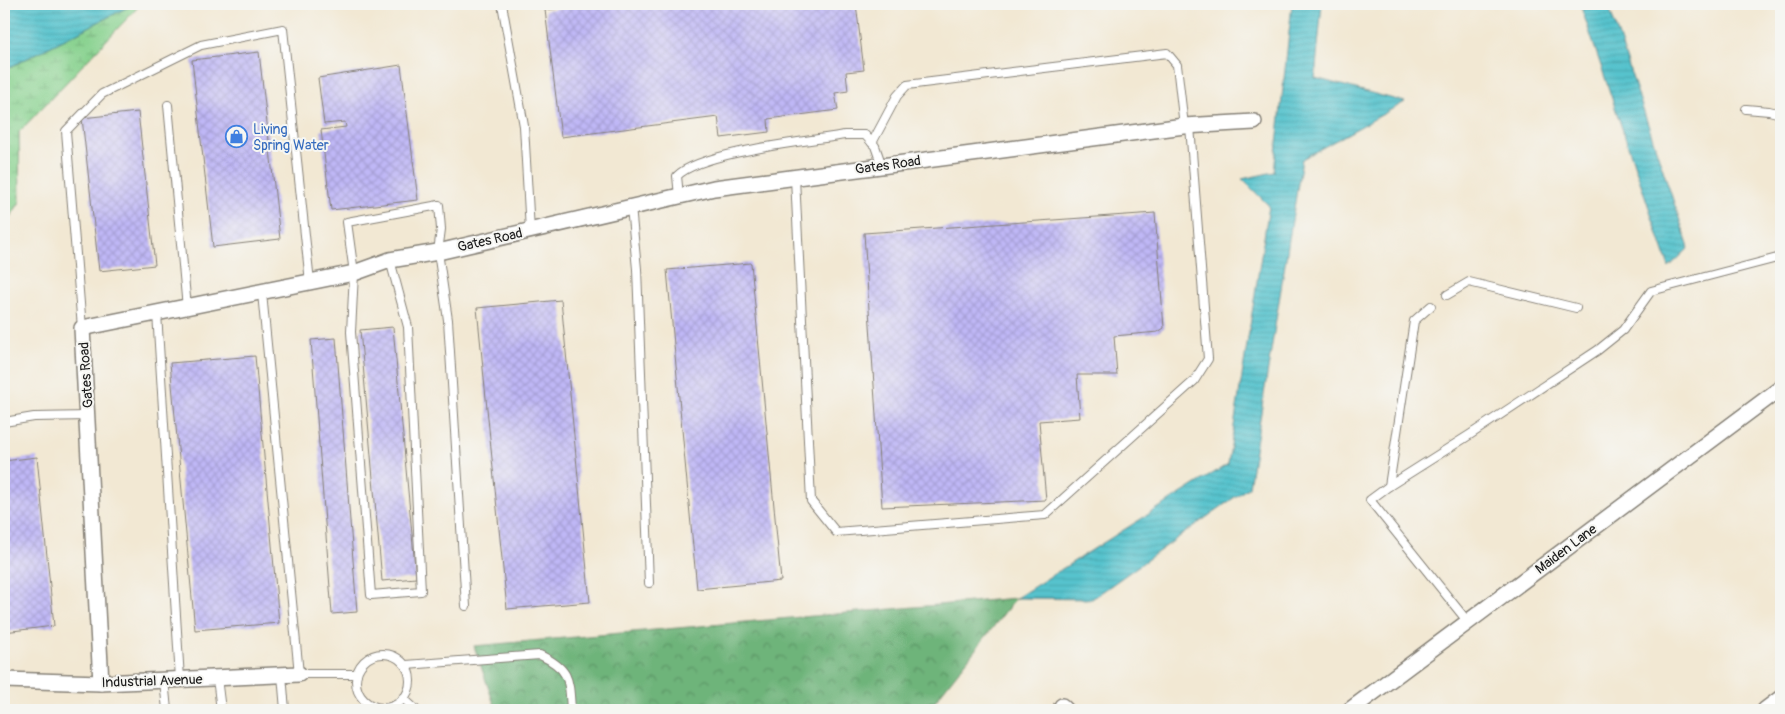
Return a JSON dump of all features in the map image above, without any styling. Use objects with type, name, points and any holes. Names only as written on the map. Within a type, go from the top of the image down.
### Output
[{"type":"street","name":"Gates Road","points":[[101,683],[89,416],[82,328],[354,273],[390,260],[438,252],[714,188],[1187,126],[1254,122]]},
{"type":"street","name":"Maiden Lane","points":[[1350,710],[1781,388]]},
{"type":"street","name":"Industrial Avenue","points":[[4,680],[101,683],[299,674]]},
{"type":"street","points":[[1764,710],[1781,698]]},
{"type":"lane","points":[[502,4],[524,126],[530,231]]},
{"type":"lane","points":[[82,328],[66,131],[102,94],[201,45],[283,29],[310,282]]},
{"type":"lane","points":[[795,178],[811,501],[836,532],[1045,515],[1194,381],[1208,359],[1187,126],[1177,65],[1167,53],[906,85],[897,96],[872,143]]},
{"type":"lane","points":[[168,105],[187,308]]},
{"type":"lane","points":[[1746,109],[1769,110],[1781,114]]},
{"type":"lane","points":[[679,196],[677,176],[682,171],[722,157],[845,135],[865,135],[872,143],[882,166]]},
{"type":"lane","points":[[390,260],[408,327],[421,591],[371,595],[351,332],[354,273],[347,222],[439,205],[441,230],[438,252],[448,320],[466,606]]},
{"type":"lane","points":[[631,207],[637,269],[650,583]]},
{"type":"lane","points":[[1468,622],[1370,500],[1598,350],[1623,330],[1651,291],[1781,257]]},
{"type":"lane","points":[[1447,295],[1469,282],[1576,308]]},
{"type":"lane","points":[[262,293],[299,674],[358,674]]},
{"type":"lane","points":[[1389,486],[1414,321],[1431,306]]},
{"type":"lane","points":[[157,313],[180,680]]},
{"type":"lane","points":[[4,422],[34,417],[89,416]]},
{"type":"lane","points":[[383,654],[400,659],[406,666],[410,682],[404,698],[388,707],[371,704],[359,692],[358,674],[367,660],[383,654]]},
{"type":"lane","points":[[406,666],[540,655],[557,664],[569,679],[571,710]]},
{"type":"lane","points":[[282,675],[285,710]]},
{"type":"lane","points":[[217,678],[221,710]]},
{"type":"lane","points":[[164,680],[166,710]]},
{"type":"lane","points":[[404,698],[416,710]]},
{"type":"green space","points":[[134,4],[141,4],[19,132],[20,202],[11,216],[4,200],[4,70]]},
{"type":"green space","points":[[1016,598],[928,710],[496,710],[474,646]]},
{"type":"water","points":[[4,4],[134,4],[4,70]]},
{"type":"water","points":[[1292,4],[1322,4],[1315,78],[1405,102],[1302,159],[1249,487],[1092,599],[1016,598],[1228,464],[1269,206],[1242,179],[1274,172]]},
{"type":"water","points":[[1580,4],[1608,4],[1689,248],[1669,267]]},
{"type":"building","points":[[594,4],[856,4],[864,70],[846,72],[848,91],[835,93],[838,110],[768,119],[769,132],[721,138],[718,117],[561,137],[545,10]]},
{"type":"building","points":[[259,52],[280,239],[213,247],[192,60]]},
{"type":"building","points":[[401,65],[418,200],[331,210],[321,130],[346,127],[345,122],[324,124],[318,78]]},
{"type":"building","points":[[138,112],[155,265],[99,271],[82,118]]},
{"type":"building","points":[[1155,213],[1164,328],[1158,332],[1114,336],[1117,375],[1077,375],[1080,418],[1039,421],[1046,500],[882,507],[864,233]]},
{"type":"building","points":[[751,263],[781,581],[697,589],[667,270]]},
{"type":"building","points":[[561,300],[590,602],[507,609],[477,308]]},
{"type":"building","points":[[393,327],[416,578],[382,581],[360,330]]},
{"type":"building","points":[[336,338],[357,612],[332,614],[311,340]]},
{"type":"building","points":[[255,356],[279,623],[195,630],[170,363]]},
{"type":"building","points":[[37,457],[54,626],[4,632],[4,461]]},
{"type":"place","name":"Living Spring Water","points":[[237,137]]}]
